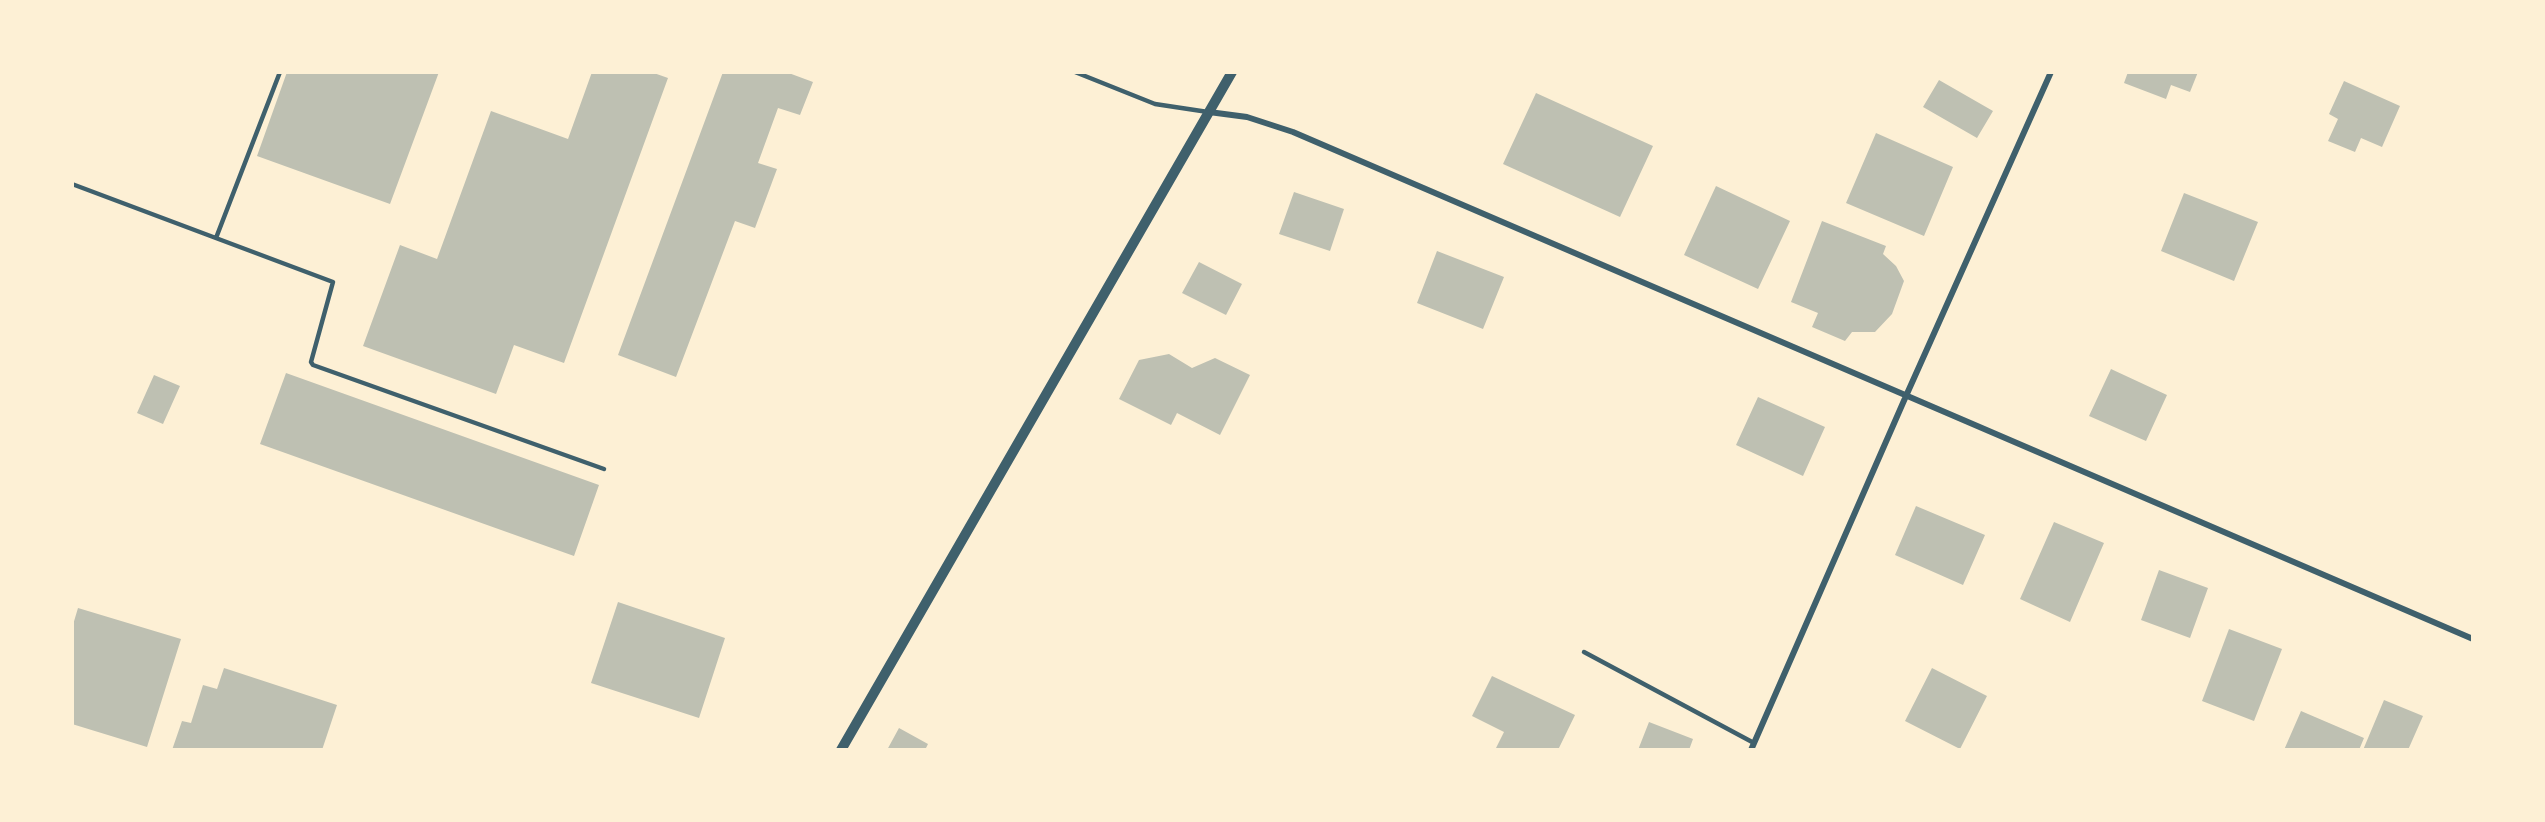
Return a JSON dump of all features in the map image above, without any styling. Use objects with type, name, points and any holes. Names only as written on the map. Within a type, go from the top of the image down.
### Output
[{"type":"street","points":[[841,750],[1232,72]]},
{"type":"street","points":[[1751,750],[2051,72]]},
{"type":"street","points":[[1208,112],[1247,117],[1293,132],[2473,639]]},
{"type":"lane","points":[[216,238],[280,72]]},
{"type":"lane","points":[[1075,72],[1155,104],[1208,112]]},
{"type":"lane","points":[[72,184],[333,282],[311,362],[313,365],[604,469]]},
{"type":"lane","points":[[1584,652],[1754,743]]},
{"type":"building","points":[[287,72],[439,72],[390,204],[257,156]]},
{"type":"building","points":[[592,72],[651,72],[668,78],[564,363],[514,345],[496,394],[363,346],[400,245],[437,259],[491,111],[568,139]]},
{"type":"building","points":[[723,72],[786,72],[813,82],[800,115],[778,108],[758,163],[777,169],[755,228],[735,221],[676,377],[618,355]]},
{"type":"building","points":[[2128,72],[2198,72],[2190,92],[2171,85],[2166,99],[2124,83]]},
{"type":"building","points":[[1939,80],[1993,111],[1977,138],[1923,107]]},
{"type":"building","points":[[2344,81],[2400,106],[2382,147],[2361,138],[2355,152],[2328,141],[2338,119],[2329,114]]},
{"type":"building","points":[[1536,93],[1653,146],[1620,217],[1503,164]]},
{"type":"building","points":[[1876,133],[1953,167],[1924,236],[1846,203]]},
{"type":"building","points":[[1716,186],[1790,221],[1758,289],[1684,255]]},
{"type":"building","points":[[1294,192],[1344,209],[1330,251],[1279,234]]},
{"type":"building","points":[[2184,193],[2258,222],[2234,281],[2161,251]]},
{"type":"building","points":[[1822,221],[1886,246],[1883,254],[1896,266],[1904,281],[1892,314],[1875,332],[1852,332],[1845,341],[1812,327],[1818,313],[1791,302]]},
{"type":"building","points":[[1437,251],[1504,277],[1483,329],[1417,303]]},
{"type":"building","points":[[1199,262],[1242,284],[1226,315],[1182,293]]},
{"type":"building","points":[[1169,354],[1192,368],[1215,358],[1250,375],[1220,435],[1177,413],[1171,425],[1119,399],[1139,360]]},
{"type":"building","points":[[2111,369],[2167,395],[2146,441],[2089,416]]},
{"type":"building","points":[[286,373],[599,485],[574,556],[260,444]]},
{"type":"building","points":[[154,375],[180,386],[163,424],[137,413]]},
{"type":"building","points":[[1758,397],[1825,427],[1803,476],[1736,445]]},
{"type":"building","points":[[1916,506],[1985,535],[1963,585],[1895,555]]},
{"type":"building","points":[[2054,522],[2104,543],[2070,622],[2020,599]]},
{"type":"building","points":[[2159,570],[2208,588],[2190,638],[2141,620]]},
{"type":"building","points":[[618,602],[725,638],[699,718],[591,683]]},
{"type":"building","points":[[78,608],[181,639],[147,747],[72,724],[72,628]]},
{"type":"building","points":[[2229,629],[2282,649],[2254,721],[2202,701]]},
{"type":"building","points":[[224,668],[337,705],[322,750],[172,750],[182,721],[191,723],[203,685],[217,689]]},
{"type":"building","points":[[1932,668],[1987,696],[1960,749],[1905,721]]},
{"type":"building","points":[[1492,676],[1575,715],[1558,750],[1496,748],[1504,732],[1472,716]]},
{"type":"building","points":[[2384,700],[2423,716],[2408,750],[2363,750]]},
{"type":"building","points":[[2301,711],[2364,738],[2359,750],[2284,750]]},
{"type":"building","points":[[1649,722],[1693,739],[1689,750],[1638,750]]},
{"type":"building","points":[[899,728],[928,744],[925,750],[887,750]]}]
